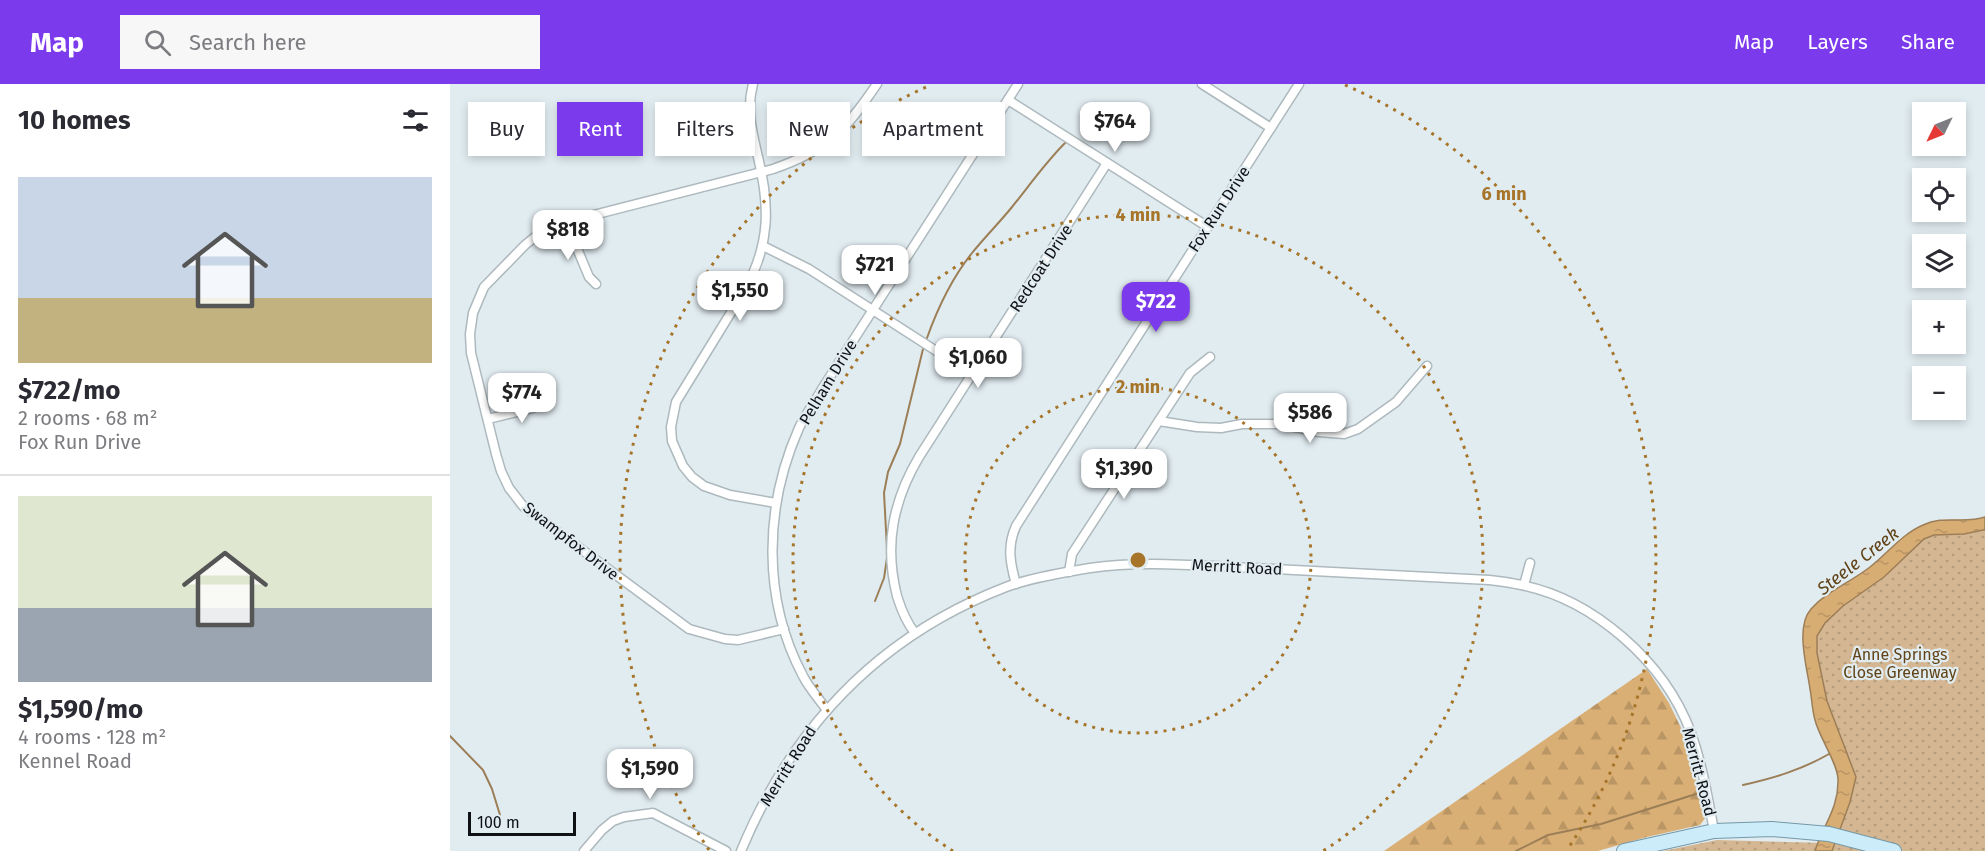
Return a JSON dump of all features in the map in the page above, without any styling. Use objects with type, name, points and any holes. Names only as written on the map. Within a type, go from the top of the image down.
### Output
[{"type":"main road","points":[[1624,851],[1714,831],[1772,830],[1829,834],[1893,851]]},
{"type":"street","points":[[753,84],[750,96],[750,120],[766,197],[767,214],[763,246],[755,271],[746,288],[676,402],[671,427],[672,441],[683,466],[704,486],[716,492],[776,503]]},
{"type":"street","name":"Swampfox Drive","points":[[784,629],[738,640],[715,637],[689,629],[523,506],[509,488],[501,471],[471,353],[470,334],[473,313],[484,287],[525,244],[541,232],[566,222],[761,171],[808,155],[833,139],[855,117],[877,84]]},
{"type":"street","name":"Pelham Drive","points":[[827,710],[803,678],[784,629],[775,592],[772,565],[776,503],[783,475],[800,427],[1018,84]]},
{"type":"street","points":[[1202,84],[1271,128]]},
{"type":"street","name":"Fox Run Drive","points":[[1016,584],[1009,546],[1016,526],[1299,84]]},
{"type":"street","points":[[1008,100],[1208,227]]},
{"type":"street","name":"Redcoat Drive","points":[[915,633],[905,618],[895,585],[891,544],[894,518],[902,487],[1107,163]]},
{"type":"street","points":[[566,222],[589,277],[596,284]]},
{"type":"street","points":[[763,246],[809,269],[972,374]]},
{"type":"street","points":[[1069,572],[1072,555],[1190,373],[1210,357]]},
{"type":"street","points":[[1159,421],[1221,428],[1242,424],[1280,424],[1319,432],[1344,434],[1358,429],[1395,402],[1427,366]]},
{"type":"street","points":[[488,419],[533,408],[545,401]]},
{"type":"street","points":[[1524,585],[1530,563]]},
{"type":"street","name":"Merritt Road","points":[[741,851],[773,784],[792,754],[827,710],[894,647],[949,612],[1016,584],[1069,572],[1120,565],[1169,564],[1489,580],[1524,585],[1553,595],[1593,615],[1634,647],[1657,673],[1678,704],[1691,733],[1714,831]]},
{"type":"street","points":[[584,851],[613,821],[653,813],[726,851]]},
{"type":"green space","name":"Anne Springs Close Greenway","points":[[1985,523],[1985,851],[1663,851],[1717,840],[1826,843],[1841,809],[1838,756],[1811,632],[1913,539]]},
{"type":"green space","points":[[1647,669],[1669,703],[1684,734],[1706,817],[1700,825],[1598,851],[1384,851]]},
{"type":"water","points":[[1985,517],[1985,530],[1964,534],[1934,535],[1924,539],[1884,577],[1843,606],[1825,623],[1817,636],[1817,653],[1827,701],[1856,777],[1850,802],[1832,851],[1815,851],[1836,799],[1838,779],[1813,712],[1803,648],[1806,617],[1824,597],[1870,567],[1915,529],[1931,522]]},
{"type":"waterway","points":[[927,338],[946,293],[958,272],[1065,143]]},
{"type":"waterway","points":[[887,549],[884,493],[888,472],[900,444],[923,349]]},
{"type":"waterway","points":[[875,601],[884,578],[887,558]]},
{"type":"waterway","points":[[450,736],[483,770],[500,815]]},
{"type":"waterway","points":[[1743,785],[1787,773],[1829,754]]},
{"type":"waterway","points":[[1516,851],[1548,835],[1601,824],[1696,794]]},
{"type":"water label","name":"Steele Creek","points":[[1858,561]]}]
